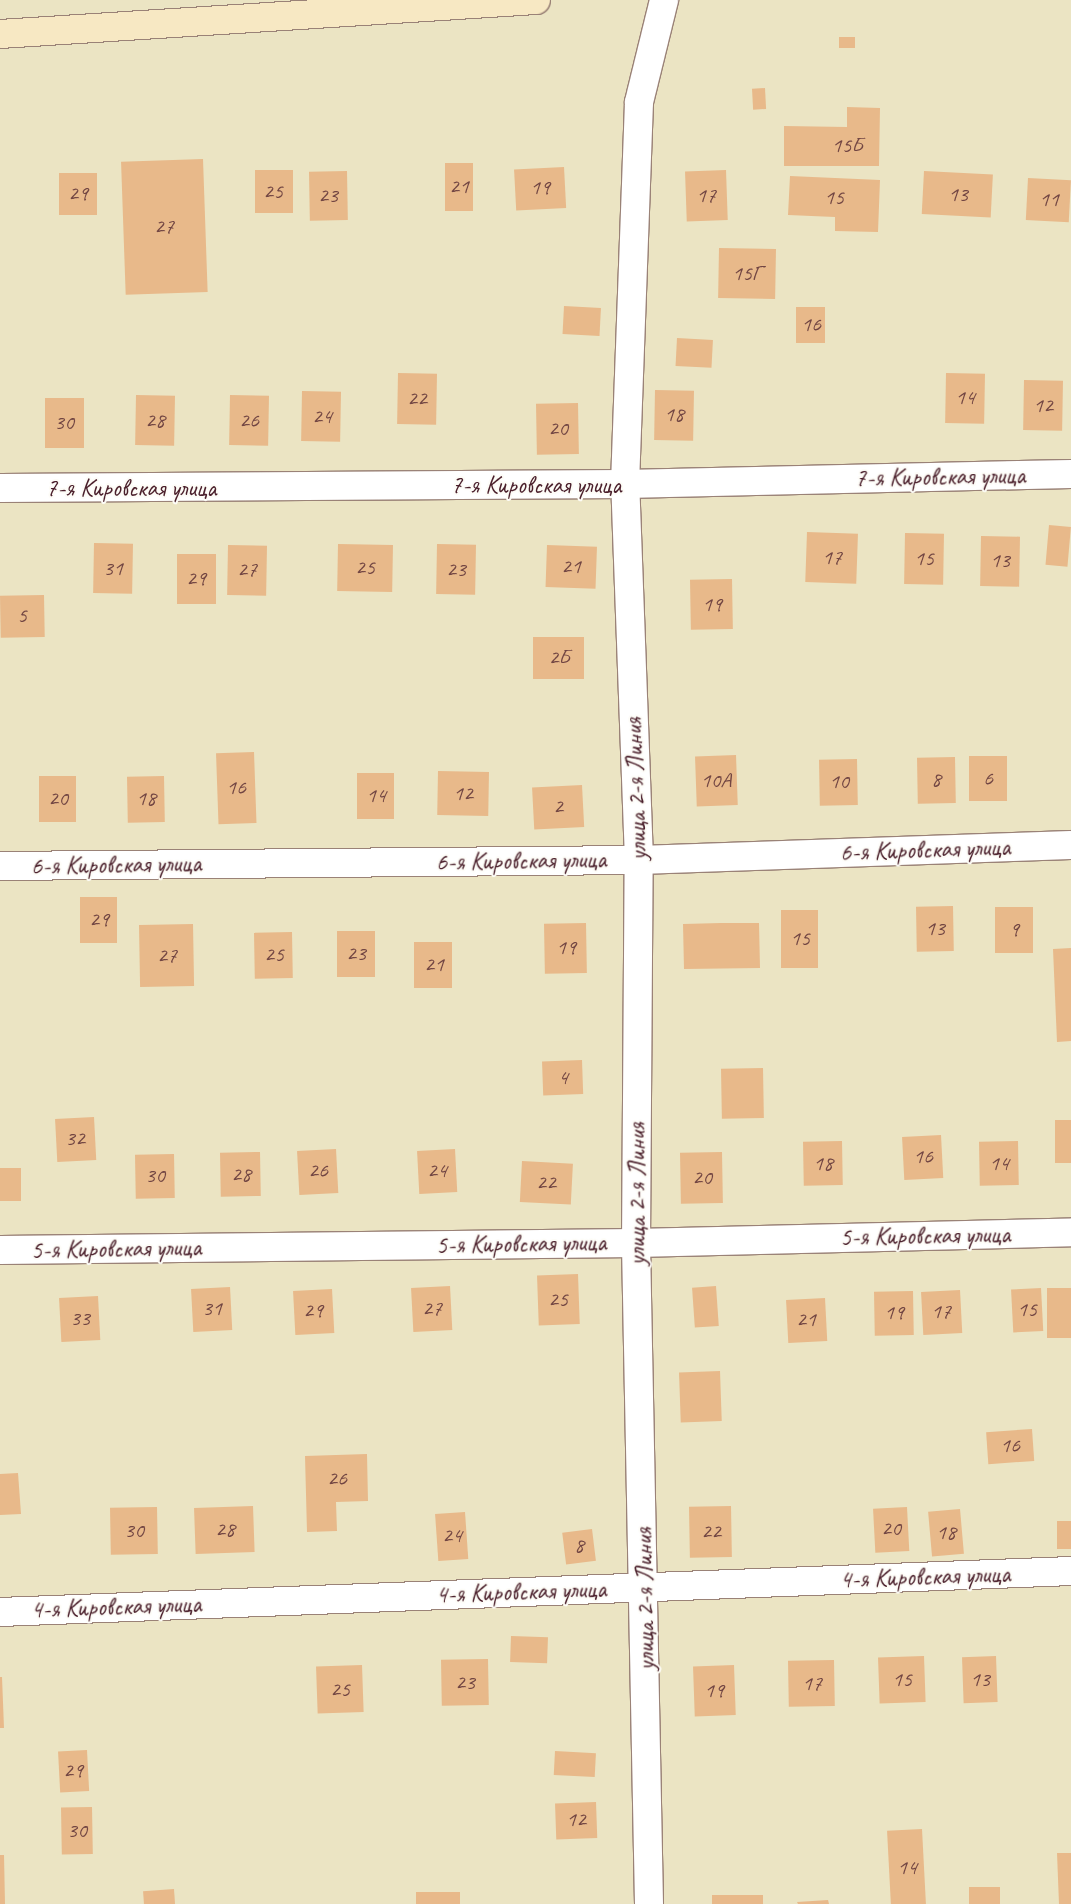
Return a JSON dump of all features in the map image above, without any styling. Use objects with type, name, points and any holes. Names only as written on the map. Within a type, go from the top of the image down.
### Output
[{"type":"main road","points":[[0,34],[536,0]]},
{"type":"street","name":"улица 2-я Линия","points":[[650,1904],[645,1587],[636,1243],[639,860],[625,484],[639,102],[664,0]]},
{"type":"street","name":"7-я Кировская улица","points":[[0,488],[625,484],[1071,474]]},
{"type":"street","name":"6-я Кировская улица","points":[[0,866],[639,860],[1071,845]]},
{"type":"street","name":"5-я Кировская улица","points":[[0,1250],[636,1243],[1071,1232]]},
{"type":"street","name":"4-я Кировская улица","points":[[0,1612],[1071,1571]]},
{"type":"building","points":[[839,37],[855,37],[855,48],[839,48]]},
{"type":"building","points":[[765,88],[766,109],[753,110],[752,89]]},
{"type":"building","points":[[847,107],[880,108],[879,166],[784,166],[784,126],[847,127]]},
{"type":"building","points":[[203,159],[208,292],[126,295],[121,162]]},
{"type":"building","points":[[445,163],[473,163],[473,211],[445,211]]},
{"type":"building","points":[[564,167],[566,208],[516,211],[514,170]]},
{"type":"building","points":[[255,170],[293,170],[293,213],[255,213]]},
{"type":"building","points":[[726,170],[728,220],[687,221],[685,171]]},
{"type":"building","points":[[347,171],[348,220],[310,221],[309,172]]},
{"type":"building","points":[[924,171],[993,175],[991,218],[922,214]]},
{"type":"building","points":[[59,173],[97,173],[97,215],[59,215]]},
{"type":"building","points":[[790,176],[880,180],[878,232],[835,231],[835,217],[788,215]]},
{"type":"building","points":[[1028,178],[1071,180],[1069,222],[1026,220]]},
{"type":"building","points":[[719,248],[776,249],[775,299],[718,298]]},
{"type":"building","points":[[564,306],[601,308],[599,336],[563,334]]},
{"type":"building","points":[[796,307],[825,307],[825,343],[796,343]]},
{"type":"building","points":[[677,338],[713,340],[711,368],[676,366]]},
{"type":"building","points":[[398,373],[437,374],[436,425],[397,424]]},
{"type":"building","points":[[946,373],[985,374],[984,424],[945,423]]},
{"type":"building","points":[[1024,380],[1063,381],[1062,431],[1023,430]]},
{"type":"building","points":[[655,390],[694,391],[693,441],[654,440]]},
{"type":"building","points":[[302,391],[341,392],[340,442],[301,441]]},
{"type":"building","points":[[136,395],[175,396],[174,446],[135,445]]},
{"type":"building","points":[[230,395],[269,396],[268,446],[229,445]]},
{"type":"building","points":[[45,398],[84,398],[84,448],[45,448]]},
{"type":"building","points":[[578,403],[579,454],[537,455],[536,404]]},
{"type":"building","points":[[1049,525],[1071,527],[1067,567],[1046,565]]},
{"type":"building","points":[[807,532],[858,534],[856,584],[805,582]]},
{"type":"building","points":[[905,533],[944,534],[943,585],[904,584]]},
{"type":"building","points":[[981,536],[1020,537],[1019,587],[980,586]]},
{"type":"building","points":[[94,543],[133,544],[132,594],[93,593]]},
{"type":"building","points":[[338,544],[393,545],[392,592],[337,591]]},
{"type":"building","points":[[437,544],[476,545],[475,595],[436,594]]},
{"type":"building","points":[[228,545],[267,546],[266,596],[227,595]]},
{"type":"building","points":[[547,545],[597,547],[596,589],[546,587]]},
{"type":"building","points":[[177,554],[216,554],[216,604],[177,604]]},
{"type":"building","points":[[732,579],[733,629],[691,630],[690,580]]},
{"type":"building","points":[[44,595],[45,637],[1,638],[0,596]]},
{"type":"building","points":[[533,637],[584,637],[584,679],[533,679]]},
{"type":"building","points":[[254,752],[256,823],[219,824],[216,753]]},
{"type":"building","points":[[736,755],[738,805],[697,806],[695,756]]},
{"type":"building","points":[[969,756],[1007,756],[1007,801],[969,801]]},
{"type":"building","points":[[955,757],[956,803],[918,804],[917,758]]},
{"type":"building","points":[[857,759],[858,805],[820,806],[819,760]]},
{"type":"building","points":[[438,771],[489,772],[488,816],[437,815]]},
{"type":"building","points":[[357,773],[394,773],[394,819],[357,819]]},
{"type":"building","points":[[39,776],[76,776],[76,822],[39,822]]},
{"type":"building","points":[[164,776],[165,822],[128,823],[127,777]]},
{"type":"building","points":[[582,785],[584,827],[534,830],[532,788]]},
{"type":"building","points":[[80,897],[117,897],[117,943],[80,943]]},
{"type":"building","points":[[953,906],[954,951],[917,952],[916,907]]},
{"type":"building","points":[[995,907],[1033,907],[1033,953],[995,953]]},
{"type":"building","points":[[781,910],[818,910],[818,968],[781,968]]},
{"type":"building","points":[[586,923],[587,973],[545,974],[544,924]]},
{"type":"building","points":[[759,923],[760,968],[684,969],[683,924]]},
{"type":"building","points":[[193,924],[194,986],[140,987],[139,925]]},
{"type":"building","points":[[337,931],[375,931],[375,977],[337,977]]},
{"type":"building","points":[[292,932],[293,978],[255,979],[254,933]]},
{"type":"building","points":[[414,942],[452,942],[452,988],[414,988]]},
{"type":"building","points":[[1071,948],[1071,1041],[1057,1042],[1053,949]]},
{"type":"building","points":[[582,1060],[583,1094],[543,1095],[542,1061]]},
{"type":"building","points":[[763,1068],[764,1118],[722,1119],[721,1069]]},
{"type":"building","points":[[94,1117],[96,1160],[57,1162],[55,1119]]},
{"type":"building","points":[[1055,1120],[1071,1120],[1071,1163],[1055,1163]]},
{"type":"building","points":[[941,1135],[943,1178],[904,1180],[902,1137]]},
{"type":"building","points":[[842,1141],[843,1185],[804,1186],[803,1142]]},
{"type":"building","points":[[1018,1141],[1019,1185],[980,1186],[979,1142]]},
{"type":"building","points":[[336,1149],[338,1193],[299,1195],[297,1151]]},
{"type":"building","points":[[455,1149],[457,1192],[419,1194],[417,1151]]},
{"type":"building","points":[[260,1152],[261,1196],[221,1197],[220,1153]]},
{"type":"building","points":[[722,1152],[723,1203],[681,1204],[680,1153]]},
{"type":"building","points":[[174,1154],[175,1198],[136,1199],[135,1155]]},
{"type":"building","points":[[522,1161],[573,1164],[571,1205],[520,1202]]},
{"type":"building","points":[[0,1168],[21,1168],[21,1201],[0,1201]]},
{"type":"building","points":[[578,1274],[580,1324],[539,1325],[537,1275]]},
{"type":"building","points":[[450,1286],[452,1330],[413,1332],[411,1288]]},
{"type":"building","points":[[716,1286],[719,1326],[695,1328],[692,1288]]},
{"type":"building","points":[[230,1287],[232,1330],[193,1332],[191,1289]]},
{"type":"building","points":[[1041,1288],[1043,1331],[1013,1333],[1011,1290]]},
{"type":"building","points":[[1047,1288],[1071,1288],[1071,1338],[1047,1338]]},
{"type":"building","points":[[332,1289],[334,1333],[295,1335],[293,1291]]},
{"type":"building","points":[[960,1290],[962,1333],[923,1335],[921,1292]]},
{"type":"building","points":[[913,1291],[914,1335],[875,1336],[874,1292]]},
{"type":"building","points":[[98,1296],[100,1340],[61,1342],[59,1298]]},
{"type":"building","points":[[825,1298],[827,1341],[788,1343],[786,1300]]},
{"type":"building","points":[[720,1371],[722,1421],[681,1422],[679,1372]]},
{"type":"building","points":[[1032,1429],[1034,1461],[988,1464],[986,1432]]},
{"type":"building","points":[[367,1454],[368,1501],[336,1502],[337,1531],[307,1532],[305,1456]]},
{"type":"building","points":[[18,1473],[21,1514],[0,1515],[0,1474]]},
{"type":"building","points":[[253,1506],[255,1552],[196,1554],[194,1508]]},
{"type":"building","points":[[731,1506],[732,1557],[690,1558],[689,1507]]},
{"type":"building","points":[[157,1507],[158,1554],[111,1555],[110,1508]]},
{"type":"building","points":[[907,1507],[909,1551],[875,1553],[873,1509]]},
{"type":"building","points":[[960,1509],[964,1554],[932,1557],[928,1512]]},
{"type":"building","points":[[465,1512],[468,1559],[438,1561],[435,1514]]},
{"type":"building","points":[[1057,1521],[1071,1521],[1071,1549],[1057,1549]]},
{"type":"building","points":[[592,1529],[596,1561],[566,1564],[562,1533]]},
{"type":"building","points":[[511,1636],[548,1637],[547,1663],[510,1662]]},
{"type":"building","points":[[924,1656],[926,1702],[880,1704],[878,1658]]},
{"type":"building","points":[[996,1656],[998,1702],[964,1703],[962,1657]]},
{"type":"building","points":[[488,1659],[489,1705],[442,1706],[441,1660]]},
{"type":"building","points":[[834,1660],[835,1706],[789,1707],[788,1661]]},
{"type":"building","points":[[362,1665],[364,1712],[318,1714],[316,1667]]},
{"type":"building","points":[[734,1665],[736,1715],[695,1716],[693,1666]]},
{"type":"building","points":[[0,1677],[2,1677],[4,1728],[0,1728]]},
{"type":"building","points":[[87,1750],[89,1791],[60,1792],[58,1752]]},
{"type":"building","points":[[555,1751],[596,1753],[595,1777],[554,1775]]},
{"type":"building","points":[[596,1802],[597,1838],[556,1839],[555,1803]]},
{"type":"building","points":[[92,1807],[93,1854],[62,1855],[61,1808]]},
{"type":"building","points":[[922,1829],[926,1904],[891,1904],[887,1831]]},
{"type":"building","points":[[1057,1853],[1071,1853],[1071,1904],[1059,1904]]},
{"type":"building","points":[[0,1855],[4,1855],[5,1904],[0,1904]]},
{"type":"building","points":[[969,1887],[1000,1887],[1000,1904],[969,1904]]},
{"type":"building","points":[[174,1889],[175,1904],[144,1904],[143,1891]]},
{"type":"building","points":[[416,1892],[460,1892],[460,1904],[416,1904]]},
{"type":"building","points":[[712,1895],[763,1895],[763,1904],[712,1904]]},
{"type":"building","points":[[828,1900],[829,1904],[798,1904],[797,1902]]}]
